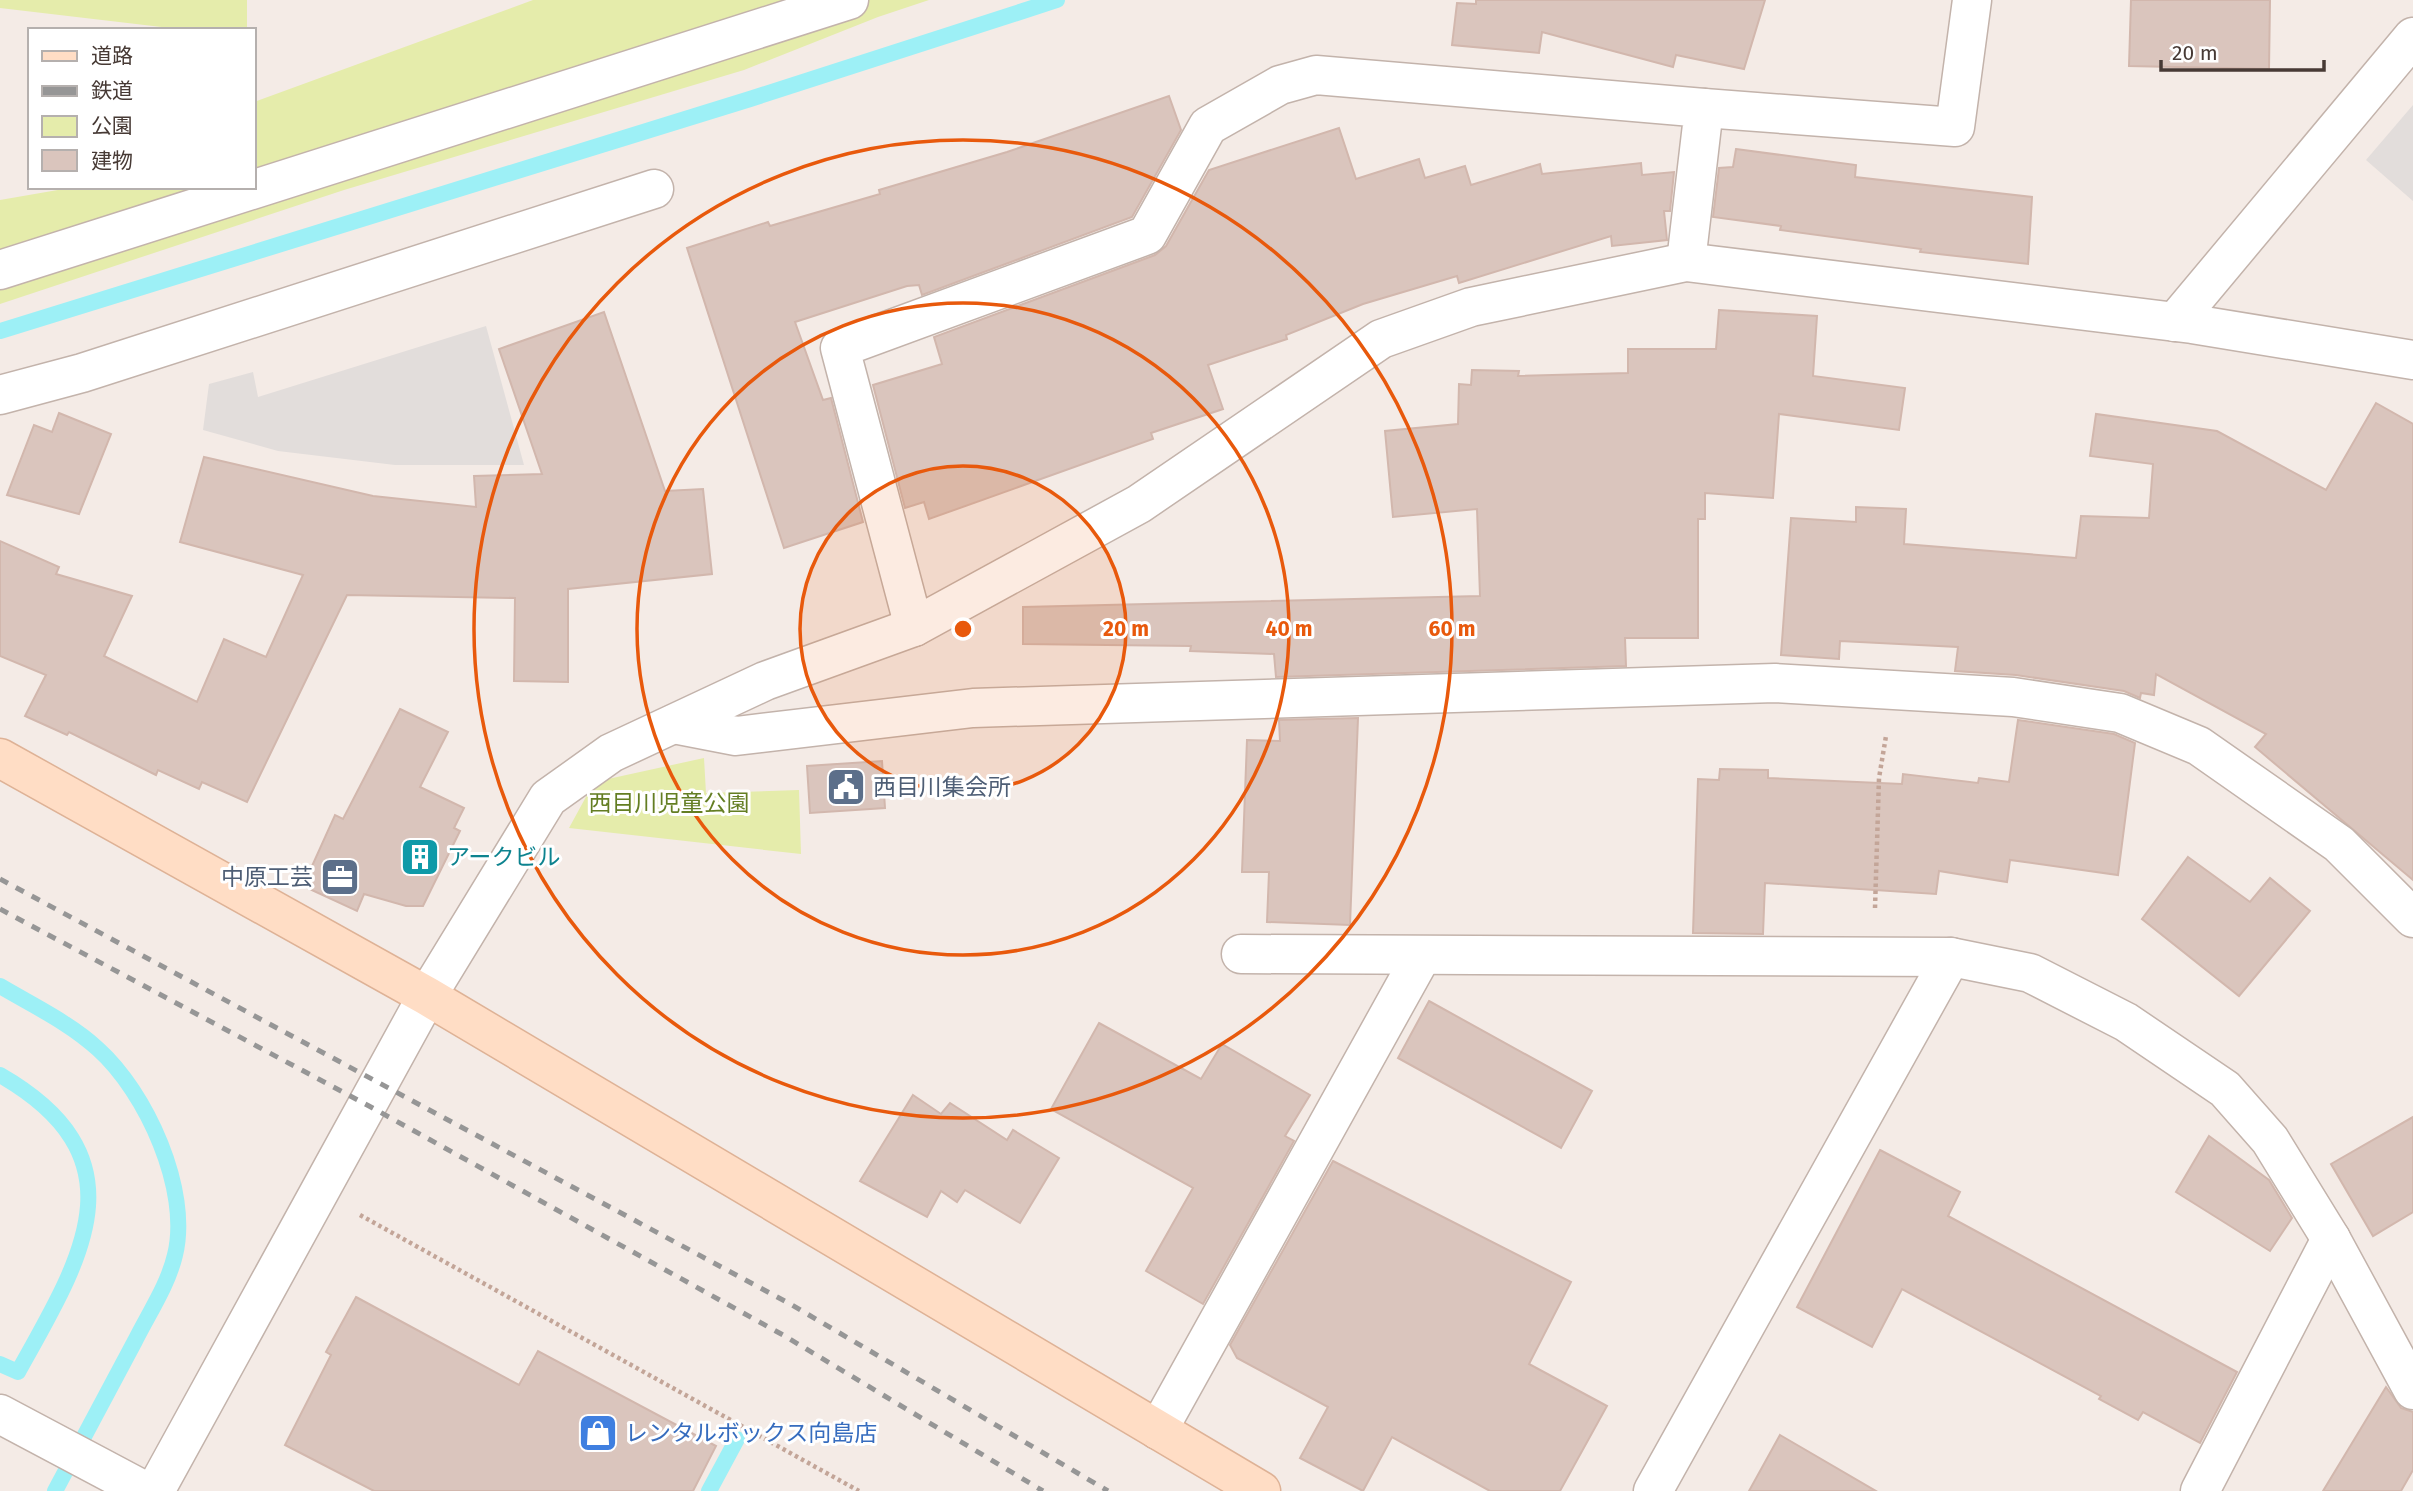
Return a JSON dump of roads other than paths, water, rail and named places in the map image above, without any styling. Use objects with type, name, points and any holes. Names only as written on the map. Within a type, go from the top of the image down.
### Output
[{"type":"street","points":[[256,189],[849,0]]},
{"type":"street","points":[[914,627],[840,348],[1147,235],[1208,126],[1280,85],[1316,75],[1955,127],[1972,0]]},
{"type":"street","points":[[2175,323],[2413,37]]},
{"type":"street","points":[[1686,262],[1704,108]]},
{"type":"street","points":[[0,270],[255,189]]},
{"type":"street","points":[[0,395],[82,373],[654,189]]},
{"type":"street","points":[[155,1491],[427,996],[548,798],[611,753],[765,681],[914,627],[1139,504],[1381,339],[1471,307],[1686,262],[2175,323],[2413,360]]},
{"type":"street","points":[[674,724],[736,736],[973,708],[1774,683],[2013,697],[2120,713],[2199,746],[2339,844],[2413,918]]},
{"type":"street","points":[[0,758],[427,996],[1261,1491]]},
{"type":"street","points":[[1241,954],[1421,957],[1951,957],[2030,972],[2126,1022],[2225,1089],[2270,1140],[2331,1239],[2413,1390]]},
{"type":"street","points":[[1158,1430],[1421,957]]},
{"type":"street","points":[[1653,1491],[1951,957]]},
{"type":"street","points":[[2200,1491],[2331,1239]]},
{"type":"street","points":[[12,1427],[103,1468],[145,1491]]},
{"type":"waterway","points":[[0,331],[750,99],[1057,0]]},
{"type":"waterway","points":[[0,986],[75,1031],[116,1068],[148,1116],[170,1173],[176,1201],[178,1229],[175,1255],[168,1277],[55,1491]]},
{"type":"waterway","points":[[0,1075],[45,1107],[73,1141],[86,1176],[87,1213],[78,1251],[62,1290],[18,1372],[0,1364]]},
{"type":"waterway","points":[[709,1491],[737,1439]]},
{"type":"railway","points":[[0,879],[792,1305],[1108,1491]]},
{"type":"railway","points":[[0,909],[369,1106],[783,1335],[1043,1491]]},
{"type":"place","name":"西目川集会所","points":[[846,787]]},
{"type":"place","name":"アークビル","points":[[420,857]]},
{"type":"place","name":"中原工芸","points":[[340,877]]},
{"type":"place","name":"レンタルボックス向島店","points":[[598,1433]]},
{"type":"park label","name":"西目川児童公園","points":[[669,803]]}]
